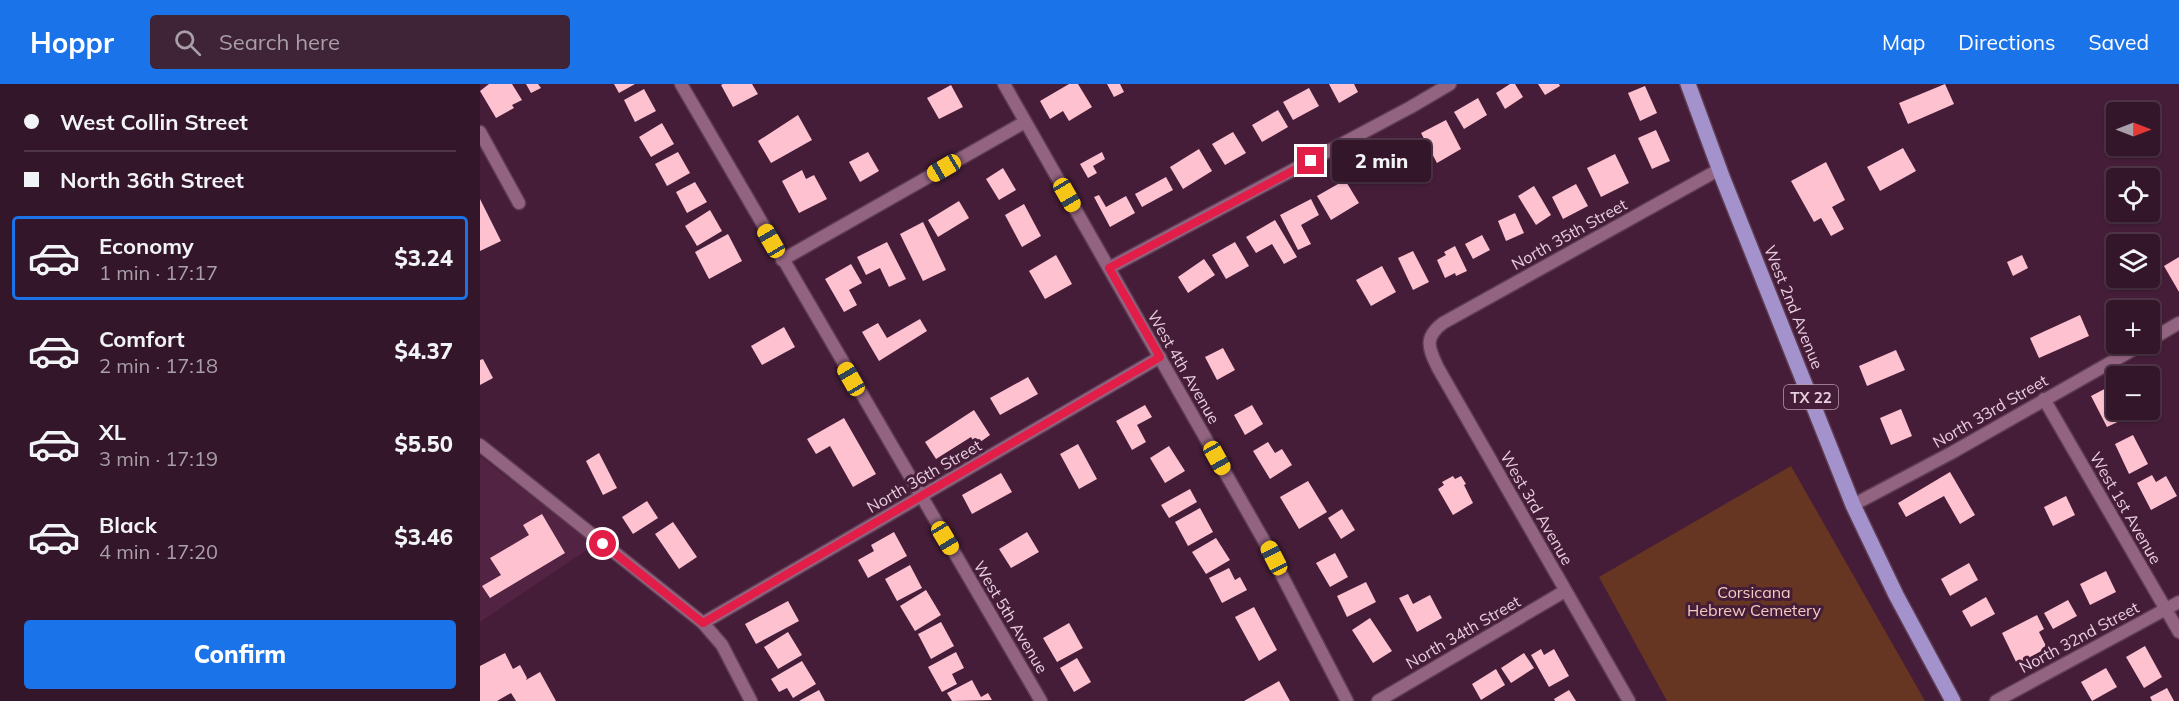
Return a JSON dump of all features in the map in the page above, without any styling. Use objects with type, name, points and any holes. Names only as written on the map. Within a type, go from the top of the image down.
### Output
[{"type":"main road","name":"West 2nd Avenue","points":[[1688,84],[1719,169],[1853,505],[1896,595],[1953,701]]},
{"type":"street","name":"West 5th Avenue","points":[[681,84],[1041,701]]},
{"type":"street","name":"West 4th Avenue","points":[[1005,84],[1263,538],[1347,701]]},
{"type":"street","points":[[1109,268],[1450,84]]},
{"type":"street","points":[[782,260],[1025,122]]},
{"type":"street","points":[[480,132],[519,203]]},
{"type":"street","name":"North 35th Street","points":[[1435,329],[1719,169]]},
{"type":"street","points":[[2160,334],[2179,323]]},
{"type":"street","name":"West 3rd Avenue","points":[[1435,329],[1429,339],[1429,349],[1438,368],[1629,701]]},
{"type":"street","name":"North 33rd Street","points":[[1853,505],[1953,452],[2125,354]]},
{"type":"street","name":"North 36th Street","points":[[703,623],[1160,357]]},
{"type":"street","name":"West 1st Avenue","points":[[2044,399],[2179,633]]},
{"type":"street","points":[[480,445],[703,623],[722,645],[751,701]]},
{"type":"street","name":"North 34th Street","points":[[1378,701],[1565,591]]},
{"type":"street","name":"North 32nd Street","points":[[1995,701],[2179,602]]},
{"type":"shaded area","points":[[480,456],[594,545],[480,622]]},
{"type":"green space","name":"Corsicana Hebrew Cemetery","points":[[1791,466],[1925,701],[1667,701],[1599,577]]},
{"type":"building","points":[[489,84],[512,84],[522,100],[512,105],[514,108],[496,118],[480,91]]},
{"type":"building","points":[[526,84],[538,84],[541,88],[531,93]]},
{"type":"building","points":[[614,84],[635,84],[619,93]]},
{"type":"building","points":[[752,84],[758,94],[733,107],[721,85]]},
{"type":"building","points":[[1069,84],[1078,84],[1092,107],[1069,121],[1063,111],[1050,119],[1040,101]]},
{"type":"building","points":[[1107,84],[1120,84],[1124,92],[1114,97]]},
{"type":"building","points":[[1329,84],[1354,84],[1358,92],[1339,103]]},
{"type":"building","points":[[1510,84],[1515,84],[1523,97],[1505,109],[1496,93]]},
{"type":"building","points":[[1538,84],[1559,84],[1560,86],[1545,95]]},
{"type":"building","points":[[1945,84],[1954,104],[1908,124],[1899,103]]},
{"type":"building","points":[[951,85],[963,107],[939,119],[927,98]]},
{"type":"building","points":[[1645,86],[1657,113],[1640,121],[1628,93]]},
{"type":"building","points":[[1309,88],[1319,106],[1293,120],[1283,102]]},
{"type":"building","points":[[644,89],[656,111],[635,122],[624,100]]},
{"type":"building","points":[[1478,98],[1487,115],[1464,129],[1454,112]]},
{"type":"building","points":[[1278,110],[1288,127],[1262,142],[1252,125]]},
{"type":"building","points":[[798,115],[812,140],[771,163],[758,141]]},
{"type":"building","points":[[1446,120],[1461,149],[1437,163],[1421,133]]},
{"type":"building","points":[[662,123],[674,144],[651,157],[639,137]]},
{"type":"building","points":[[1656,130],[1670,161],[1652,169],[1638,138]]},
{"type":"building","points":[[1233,132],[1246,153],[1225,165],[1212,144]]},
{"type":"building","points":[[1408,139],[1425,169],[1406,180],[1389,150]]},
{"type":"building","points":[[1903,148],[1916,171],[1880,191],[1867,167]]},
{"type":"building","points":[[1199,149],[1212,171],[1183,189],[1170,167]]},
{"type":"building","points":[[678,152],[690,173],[667,186],[655,164]]},
{"type":"building","points":[[868,152],[879,171],[860,182],[849,162]]},
{"type":"building","points":[[1102,152],[1105,159],[1093,166],[1097,173],[1088,178],[1080,164]]},
{"type":"building","points":[[1615,154],[1629,183],[1601,197],[1587,168]]},
{"type":"building","points":[[1826,162],[1845,200],[1832,207],[1844,229],[1831,236],[1821,218],[1814,222],[1791,181]]},
{"type":"building","points":[[1003,168],[1016,190],[999,200],[986,179]]},
{"type":"building","points":[[802,170],[806,179],[814,175],[827,199],[799,213],[782,181]]},
{"type":"building","points":[[1166,177],[1173,190],[1142,207],[1135,194]]},
{"type":"building","points":[[1345,180],[1359,203],[1331,220],[1317,196]]},
{"type":"building","points":[[695,182],[707,202],[687,213],[676,192]]},
{"type":"building","points":[[1576,184],[1588,206],[1563,219],[1552,197]]},
{"type":"building","points":[[1534,186],[1551,215],[1536,225],[1518,196]]},
{"type":"building","points":[[1099,195],[1106,207],[1126,196],[1135,213],[1110,227],[1094,197]]},
{"type":"building","points":[[480,199],[501,241],[480,251]]},
{"type":"building","points":[[1311,199],[1319,215],[1301,225],[1311,244],[1298,250],[1280,215]]},
{"type":"building","points":[[959,201],[969,218],[938,237],[928,220]]},
{"type":"building","points":[[1024,204],[1041,236],[1022,247],[1005,215]]},
{"type":"building","points":[[710,210],[722,231],[697,246],[685,226]]},
{"type":"building","points":[[1515,213],[1524,233],[1506,241],[1498,221]]},
{"type":"building","points":[[1275,220],[1297,257],[1284,264],[1272,244],[1256,253],[1246,237]]},
{"type":"building","points":[[923,222],[946,270],[923,281],[900,234]]},
{"type":"building","points":[[728,234],[742,261],[709,279],[695,252]]},
{"type":"building","points":[[1482,235],[1490,250],[1473,259],[1465,244]]},
{"type":"building","points":[[887,242],[906,279],[889,287],[880,268],[866,275],[857,257]]},
{"type":"building","points":[[1235,242],[1249,266],[1226,279],[1212,255]]},
{"type":"building","points":[[1455,246],[1467,271],[1445,278],[1437,260],[1446,255],[1444,252]]},
{"type":"building","points":[[1413,251],[1429,282],[1413,290],[1398,258]]},
{"type":"building","points":[[1056,255],[1072,284],[1045,299],[1029,271]]},
{"type":"building","points":[[2022,255],[2028,268],[2013,276],[2007,262]]},
{"type":"building","points":[[2179,257],[2179,292],[2164,266]]},
{"type":"building","points":[[1204,259],[1215,275],[1188,293],[1178,277]]},
{"type":"building","points":[[851,264],[862,283],[849,290],[857,305],[844,312],[825,279]]},
{"type":"building","points":[[1382,266],[1396,292],[1371,306],[1356,280]]},
{"type":"building","points":[[2080,315],[2089,336],[2039,358],[2030,338]]},
{"type":"building","points":[[920,319],[927,331],[879,361],[862,332],[878,323],[887,338]]},
{"type":"building","points":[[784,327],[795,347],[762,365],[751,346]]},
{"type":"building","points":[[1223,348],[1235,370],[1217,380],[1205,357]]},
{"type":"building","points":[[1896,350],[1905,370],[1867,386],[1859,366]]},
{"type":"building","points":[[483,359],[493,378],[480,385],[480,360]]},
{"type":"building","points":[[1028,377],[1038,394],[1000,415],[990,398]]},
{"type":"building","points":[[2106,388],[2106,420],[2122,420],[2107,427],[2091,396]]},
{"type":"building","points":[[1145,405],[1152,417],[1137,425],[1146,442],[1132,450],[1116,421]]},
{"type":"building","points":[[1252,405],[1263,424],[1245,435],[1234,415]]},
{"type":"building","points":[[1901,409],[1912,436],[1891,445],[1880,418]]},
{"type":"building","points":[[974,410],[990,435],[976,445],[971,437],[936,459],[925,442]]},
{"type":"building","points":[[844,418],[876,474],[853,487],[830,446],[816,454],[807,439]]},
{"type":"building","points":[[2133,435],[2148,464],[2129,474],[2115,444]]},
{"type":"building","points":[[1268,442],[1275,453],[1282,449],[1292,465],[1270,479],[1253,451]]},
{"type":"building","points":[[1078,444],[1097,479],[1079,489],[1060,454]]},
{"type":"building","points":[[1169,446],[1185,471],[1165,483],[1150,458]]},
{"type":"building","points":[[599,453],[617,488],[603,495],[586,461]]},
{"type":"building","points":[[1950,472],[1975,515],[1960,524],[1944,496],[1906,517],[1898,503]]},
{"type":"building","points":[[1001,473],[1012,492],[972,514],[962,495]]},
{"type":"building","points":[[2152,475],[2156,482],[2166,476],[2177,496],[2151,510],[2137,483]]},
{"type":"building","points":[[1453,476],[1455,479],[1461,476],[1473,503],[1453,515],[1438,489],[1444,485],[1442,482]]},
{"type":"building","points":[[1308,481],[1327,512],[1299,529],[1280,497]]},
{"type":"building","points":[[1190,489],[1197,502],[1169,518],[1161,505]]},
{"type":"building","points":[[2066,496],[2075,515],[2053,526],[2044,507]]},
{"type":"building","points":[[647,501],[658,518],[633,534],[622,517]]},
{"type":"building","points":[[1200,508],[1213,532],[1188,546],[1175,522]]},
{"type":"building","points":[[1342,509],[1355,530],[1341,539],[1328,518]]},
{"type":"building","points":[[542,514],[565,553],[490,598],[482,586],[501,575],[490,558],[529,535],[523,525]]},
{"type":"building","points":[[673,522],[697,557],[679,569],[655,534]]},
{"type":"building","points":[[894,532],[907,556],[868,578],[858,560],[874,551],[871,545]]},
{"type":"building","points":[[1027,532],[1039,552],[1011,568],[999,549]]},
{"type":"building","points":[[1216,538],[1230,560],[1206,574],[1192,552]]},
{"type":"building","points":[[1335,553],[1348,577],[1330,587],[1316,563]]},
{"type":"building","points":[[1969,563],[1978,580],[1950,596],[1941,579]]},
{"type":"building","points":[[910,565],[922,588],[897,601],[885,579]]},
{"type":"building","points":[[1229,568],[1235,580],[1240,577],[1247,590],[1222,603],[1209,578]]},
{"type":"building","points":[[2106,571],[2116,592],[2090,605],[2080,584]]},
{"type":"building","points":[[1366,582],[1376,602],[1347,617],[1337,596]]},
{"type":"building","points":[[926,590],[941,615],[915,631],[900,606]]},
{"type":"building","points":[[1408,594],[1413,604],[1430,595],[1442,618],[1417,632],[1399,598]]},
{"type":"building","points":[[1986,597],[1995,614],[1971,627],[1962,611]]},
{"type":"building","points":[[2068,600],[2077,616],[2053,629],[2044,613]]},
{"type":"building","points":[[788,601],[799,621],[756,644],[745,624]]},
{"type":"building","points":[[1254,607],[1277,650],[1259,661],[1235,617]]},
{"type":"building","points":[[2037,615],[2044,629],[2039,632],[2047,648],[2017,664],[2002,633]]},
{"type":"building","points":[[1370,618],[1392,651],[1373,663],[1352,630]]},
{"type":"building","points":[[941,622],[954,646],[931,659],[918,634]]},
{"type":"building","points":[[1069,623],[1083,648],[1057,662],[1043,638]]},
{"type":"building","points":[[788,632],[802,655],[778,669],[764,647]]},
{"type":"building","points":[[2145,646],[2162,677],[2144,688],[2126,657]]},
{"type":"building","points":[[1541,649],[1544,655],[1554,649],[1569,676],[1549,687],[1531,655]]},
{"type":"building","points":[[956,652],[964,668],[952,674],[957,684],[942,692],[928,667]]},
{"type":"building","points":[[505,653],[513,669],[520,665],[526,680],[540,672],[556,701],[516,701],[511,693],[497,701],[480,701],[480,666]]},
{"type":"building","points":[[1524,653],[1534,668],[1511,683],[1501,668]]},
{"type":"building","points":[[1077,658],[1091,682],[1074,692],[1060,668]]},
{"type":"building","points":[[802,661],[816,684],[793,698],[787,688],[779,692],[771,679]]},
{"type":"building","points":[[2106,668],[2117,687],[2092,701],[2081,682]]},
{"type":"building","points":[[1496,669],[1505,685],[1481,700],[1472,684]]},
{"type":"building","points":[[972,680],[981,697],[988,693],[992,700],[952,701],[947,693]]},
{"type":"building","points":[[1279,681],[1290,701],[1244,701]]},
{"type":"building","points":[[2167,688],[2174,701],[2152,701],[2150,697]]},
{"type":"building","points":[[819,690],[825,701],[799,701]]},
{"type":"building","points":[[1569,690],[1576,701],[1555,701],[1554,699]]},
{"type":"route","points":[[603,544],[703,623],[1160,357],[1109,268],[1311,161]]}]
